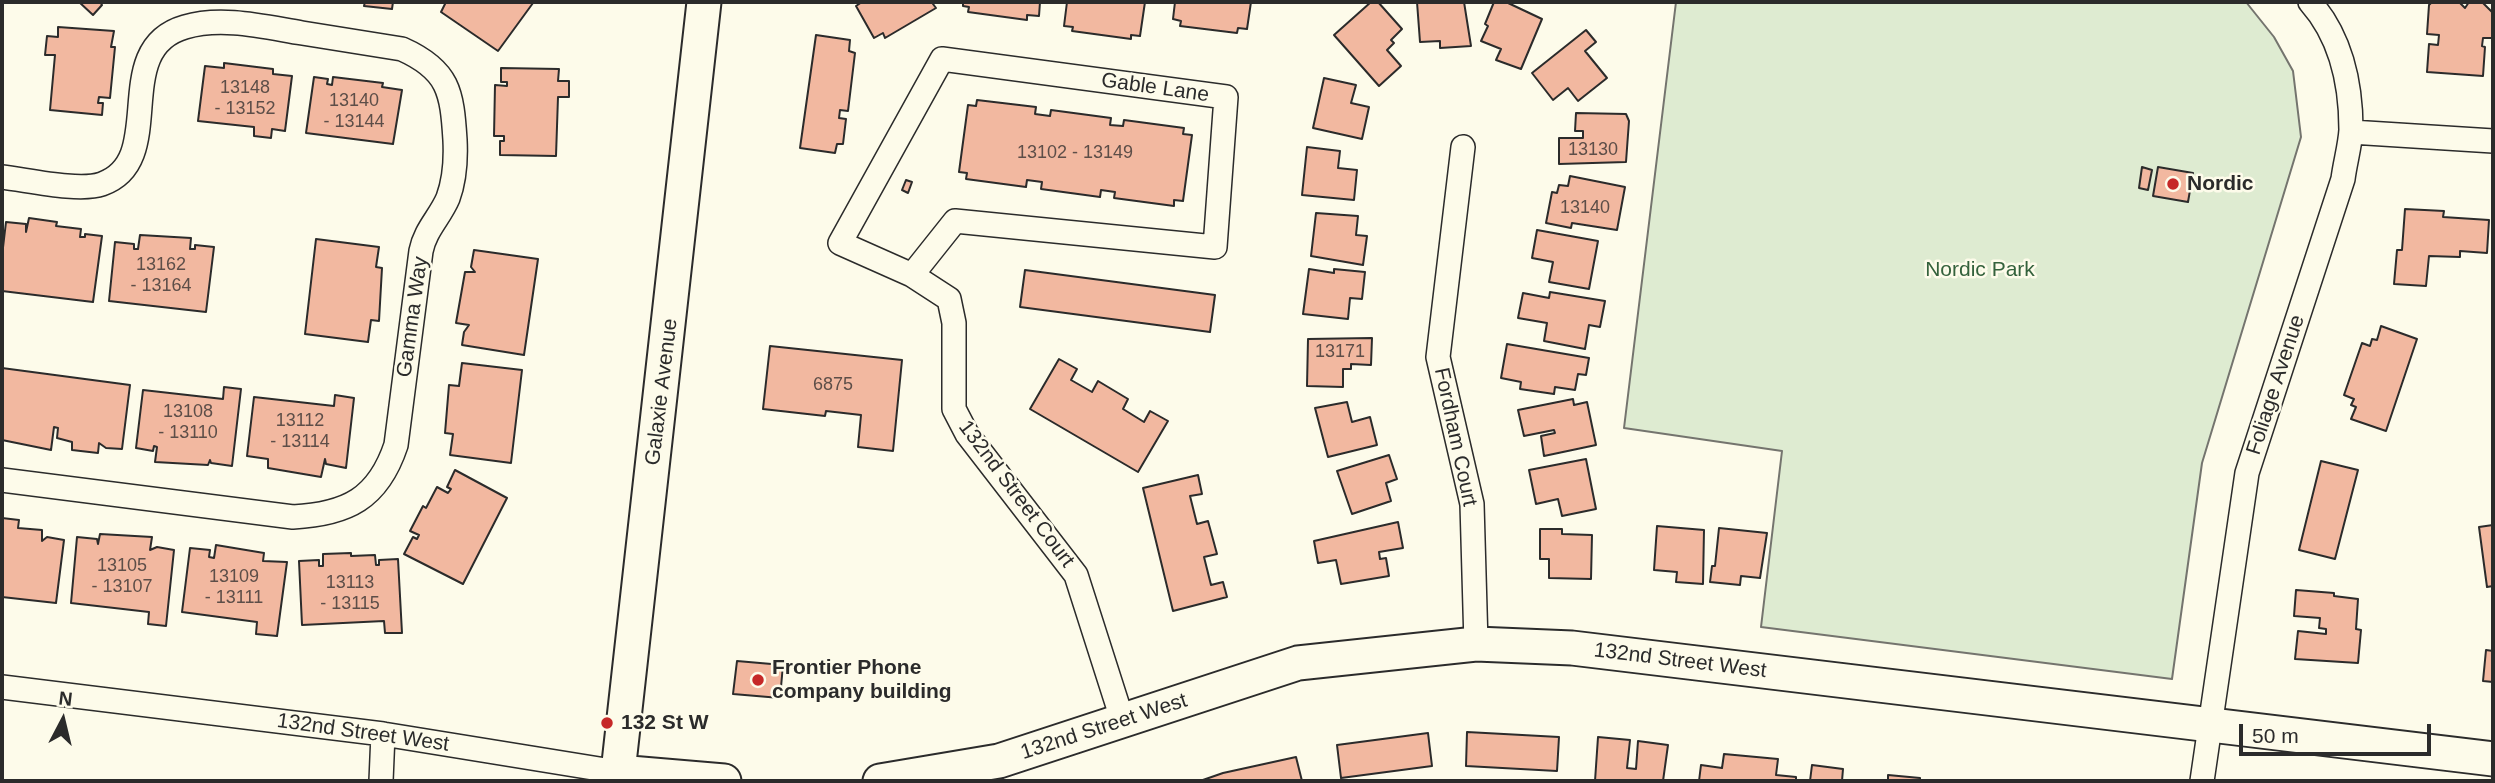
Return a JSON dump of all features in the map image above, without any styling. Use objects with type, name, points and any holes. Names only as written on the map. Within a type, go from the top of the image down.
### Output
[{"type":"street","name":"Galaxie Avenue","points":[[617,776],[704,2]]},
{"type":"street","name":"Foliage Avenue","points":[[2202,781],[2247,473],[2343,179],[2351,132],[2347,73],[2326,20],[2310,2]]},
{"type":"street","name":"Gamma Way","points":[[2,177],[85,187],[103,183],[116,176],[128,162],[135,146],[145,64],[152,48],[164,36],[185,27],[209,23],[249,24],[402,49],[422,58],[434,69],[446,86],[453,104],[456,160],[453,180],[442,211],[424,237],[396,445],[390,463],[363,497],[343,509],[321,515],[293,517],[2,480]]},
{"type":"street","name":"Gable Lane","points":[[840,243],[942,59],[1226,97],[1215,247],[954,221],[912,275]]},
{"type":"street","points":[[2351,132],[2493,141]]},
{"type":"street","name":"Fordham Court","points":[[1463,147],[1438,357],[1472,504],[1476,644]]},
{"type":"street","name":"132nd Street Court","points":[[840,243],[912,275],[949,299],[954,323],[954,409],[967,434],[1076,575],[1123,722]]},
{"type":"street","name":"132nd Street West","points":[[880,781],[999,761],[1298,663],[1476,644],[1572,648],[2493,759]]},
{"type":"street","name":"132nd Street West","points":[[2,687],[383,734],[617,776],[724,781]]},
{"type":"street","points":[[380,781],[383,734]]},
{"type":"green space","name":"Nordic Park","points":[[1676,2],[2246,2],[2274,37],[2293,71],[2301,137],[2202,463],[2172,679],[1761,627],[1782,451],[1624,428]]},
{"type":"building","points":[[79,2],[100,2],[102,5],[93,15]]},
{"type":"building","points":[[365,2],[393,2],[392,9],[364,6]]},
{"type":"building","points":[[446,2],[533,3],[498,51],[441,12]]},
{"type":"building","points":[[862,2],[936,2],[933,4],[936,8],[885,38],[883,33],[874,38],[856,6]]},
{"type":"building","points":[[963,2],[1040,2],[1039,16],[1027,15],[1027,20],[968,12],[969,7],[963,6]]},
{"type":"building","points":[[1067,2],[1145,2],[1140,36],[1131,35],[1131,39],[1072,31],[1073,27],[1064,26]]},
{"type":"building","points":[[1175,2],[1251,2],[1247,29],[1238,28],[1237,33],[1180,26],[1181,21],[1173,19]]},
{"type":"building","points":[[1371,2],[1378,2],[1402,29],[1391,40],[1394,43],[1387,50],[1401,66],[1379,86],[1334,35]]},
{"type":"building","points":[[1417,2],[1464,2],[1471,46],[1440,48],[1440,41],[1420,42]]},
{"type":"building","points":[[1494,2],[1506,2],[1542,19],[1521,69],[1496,60],[1501,49],[1481,41]]},
{"type":"building","points":[[2432,2],[2459,2],[2465,8],[2469,2],[2482,2],[2493,13],[2492,38],[2483,38],[2483,76],[2427,72],[2429,44],[2438,45],[2439,35],[2427,34],[2429,5]]},
{"type":"building","points":[[58,27],[114,31],[110,98],[99,97],[98,103],[103,103],[102,115],[50,110],[55,55],[45,55],[47,36],[58,37]]},
{"type":"building","points":[[1586,30],[1596,42],[1585,51],[1607,78],[1578,101],[1568,88],[1553,100],[1532,73]]},
{"type":"building","points":[[816,35],[850,40],[849,51],[855,53],[848,111],[840,110],[839,118],[846,119],[843,144],[837,144],[835,153],[800,148]]},
{"type":"building","points":[[224,63],[273,69],[273,74],[292,76],[285,131],[272,129],[271,138],[254,136],[254,127],[198,121],[205,66],[224,68]]},
{"type":"building","points":[[501,68],[559,69],[558,81],[569,81],[569,97],[558,97],[556,156],[500,155],[500,141],[504,141],[504,136],[494,136],[495,85],[507,86],[507,82],[501,82]]},
{"type":"building","points":[[314,77],[328,79],[327,84],[332,85],[333,77],[383,83],[382,87],[402,90],[393,144],[306,133]]},
{"type":"building","points":[[1324,78],[1356,85],[1351,103],[1369,107],[1362,139],[1313,128]]},
{"type":"building","points":[[977,100],[1036,107],[1035,114],[1050,116],[1051,110],[1111,118],[1110,125],[1123,126],[1124,120],[1184,128],[1183,134],[1192,135],[1183,201],[1174,200],[1174,206],[1114,198],[1115,192],[1101,190],[1100,197],[1041,189],[1042,182],[1027,180],[1026,187],[966,179],[967,173],[959,172],[968,105],[976,106]]},
{"type":"building","points":[[1576,113],[1626,114],[1629,121],[1626,162],[1559,164],[1559,138],[1583,138],[1583,131],[1575,131]]},
{"type":"building","points":[[1307,147],[1340,151],[1338,168],[1357,170],[1354,200],[1302,195]]},
{"type":"building","points":[[2142,167],[2152,170],[2148,190],[2139,188]]},
{"type":"building","name":"Nordic","points":[[2158,167],[2193,173],[2188,202],[2153,196]]},
{"type":"building","points":[[1570,176],[1625,187],[1617,230],[1572,223],[1571,228],[1546,223],[1552,192],[1557,193],[1559,185],[1568,186]]},
{"type":"building","points":[[906,180],[912,182],[908,193],[902,190]]},
{"type":"building","points":[[2405,209],[2444,211],[2443,217],[2489,220],[2487,253],[2460,251],[2460,257],[2429,256],[2426,286],[2394,284],[2397,250],[2402,250]]},
{"type":"building","points":[[1316,213],[1358,216],[1356,235],[1367,236],[1363,265],[1311,256]]},
{"type":"building","points":[[29,218],[57,222],[56,226],[81,229],[80,237],[85,237],[85,234],[102,236],[93,302],[2,291],[6,222],[26,224],[26,232]]},
{"type":"building","points":[[1537,230],[1598,241],[1589,289],[1549,282],[1553,262],[1532,258]]},
{"type":"building","points":[[140,235],[191,238],[190,249],[195,249],[195,245],[214,247],[206,312],[109,301],[115,242],[134,244],[134,249],[138,249]]},
{"type":"building","points":[[316,239],[379,247],[376,267],[382,268],[379,321],[371,320],[368,342],[305,334]]},
{"type":"building","points":[[474,250],[538,259],[524,355],[462,345],[464,332],[469,325],[456,323],[465,272],[475,272],[471,267]]},
{"type":"building","points":[[1309,269],[1334,273],[1334,269],[1365,272],[1362,299],[1350,298],[1348,319],[1303,314]]},
{"type":"building","points":[[1025,270],[1215,295],[1210,332],[1020,307]]},
{"type":"building","points":[[1550,292],[1605,301],[1600,327],[1589,325],[1585,349],[1544,341],[1547,323],[1518,318],[1523,293],[1549,298]]},
{"type":"building","points":[[2381,326],[2417,339],[2386,431],[2351,419],[2356,407],[2351,405],[2354,399],[2344,395],[2362,343],[2370,346],[2372,339],[2377,340]]},
{"type":"building","points":[[1372,338],[1371,365],[1351,364],[1351,369],[1343,369],[1343,387],[1307,386],[1308,339]]},
{"type":"building","points":[[1507,344],[1589,358],[1586,375],[1578,374],[1575,390],[1555,387],[1554,394],[1520,389],[1521,382],[1501,378]]},
{"type":"building","points":[[770,346],[902,360],[893,451],[858,447],[861,415],[826,411],[825,416],[763,409]]},
{"type":"building","points":[[1059,359],[1077,369],[1071,380],[1092,392],[1098,381],[1128,399],[1123,409],[1144,422],[1150,411],[1168,421],[1138,472],[1030,409]]},
{"type":"building","points":[[462,363],[522,370],[511,463],[450,455],[453,434],[445,433],[449,385],[459,386]]},
{"type":"building","points":[[2,368],[130,385],[122,449],[106,448],[99,443],[98,453],[72,450],[72,442],[57,438],[58,428],[54,427],[51,450],[2,440]]},
{"type":"building","points":[[224,387],[241,389],[232,466],[211,463],[210,460],[208,465],[155,462],[157,447],[154,446],[153,451],[136,448],[143,390],[223,399]]},
{"type":"building","points":[[335,395],[354,398],[346,468],[326,464],[325,459],[321,477],[268,468],[268,459],[247,456],[254,397],[334,406]]},
{"type":"building","points":[[1573,399],[1574,405],[1587,402],[1596,445],[1544,456],[1541,436],[1555,433],[1554,430],[1524,436],[1518,410]]},
{"type":"building","points":[[1347,402],[1352,422],[1370,417],[1377,445],[1328,457],[1315,408]]},
{"type":"building","points":[[1389,455],[1397,479],[1386,483],[1391,501],[1352,514],[1337,471]]},
{"type":"building","points":[[1586,459],[1596,509],[1562,516],[1558,499],[1536,504],[1529,470]]},
{"type":"building","points":[[2321,461],[2358,470],[2335,559],[2299,550]]},
{"type":"building","points":[[455,470],[507,498],[463,584],[404,554],[413,537],[417,539],[419,535],[410,531],[423,506],[426,508],[437,487],[448,493],[451,489],[447,487]]},
{"type":"building","points":[[1198,475],[1202,494],[1190,496],[1197,524],[1208,521],[1217,554],[1204,557],[1211,585],[1223,582],[1227,597],[1173,611],[1143,488]]},
{"type":"building","points":[[2,518],[19,520],[18,528],[42,530],[42,541],[47,537],[64,540],[56,603],[2,597]]},
{"type":"building","points":[[1398,522],[1403,548],[1379,552],[1380,559],[1386,558],[1389,576],[1341,584],[1336,560],[1318,563],[1314,541]]},
{"type":"building","points":[[2493,525],[2493,586],[2487,587],[2479,527]]},
{"type":"building","points":[[1657,526],[1704,530],[1703,584],[1676,582],[1677,572],[1654,570]]},
{"type":"building","points":[[1719,528],[1767,533],[1760,578],[1741,576],[1740,585],[1710,582],[1712,566],[1715,566]]},
{"type":"building","points":[[1540,529],[1562,529],[1562,534],[1592,535],[1591,579],[1549,578],[1549,559],[1540,559]]},
{"type":"building","points":[[100,534],[152,537],[150,550],[157,547],[174,550],[166,626],[148,624],[149,612],[71,603],[77,537],[97,539],[98,544]]},
{"type":"building","points":[[216,545],[264,553],[263,561],[287,562],[277,636],[256,634],[257,622],[182,612],[190,548],[210,550],[209,557],[214,558]]},
{"type":"building","points":[[351,553],[351,556],[375,555],[376,565],[379,565],[379,560],[398,559],[402,633],[385,633],[384,621],[302,625],[299,561],[319,560],[319,566],[323,566],[323,554]]},
{"type":"building","points":[[2296,590],[2334,593],[2334,596],[2358,599],[2356,629],[2361,630],[2358,663],[2295,659],[2298,631],[2326,634],[2326,629],[2319,628],[2320,618],[2294,616]]},
{"type":"building","points":[[2486,650],[2493,651],[2493,682],[2483,681]]},
{"type":"building","name":"Frontier Phone company building","points":[[737,661],[783,665],[780,698],[733,694]]},
{"type":"building","points":[[1467,732],[1559,737],[1557,771],[1466,766]]},
{"type":"building","points":[[1428,733],[1432,766],[1341,778],[1337,745]]},
{"type":"building","points":[[1598,737],[1630,740],[1627,768],[1636,769],[1638,741],[1668,745],[1663,781],[1595,781]]},
{"type":"building","points":[[1724,754],[1778,759],[1776,775],[1796,777],[1796,781],[1699,781],[1701,765],[1722,768]]},
{"type":"building","points":[[1296,757],[1302,781],[1200,781],[1223,773]]},
{"type":"building","points":[[1812,765],[1843,769],[1842,781],[1810,781]]},
{"type":"building","points":[[1888,775],[1920,778],[1920,781],[1888,781]]},
{"type":"place","name":"Nordic","points":[[2173,184]]},
{"type":"place","name":"Frontier Phone company building","points":[[758,680]]},
{"type":"place","name":"132 St W","points":[[607,723]]}]
